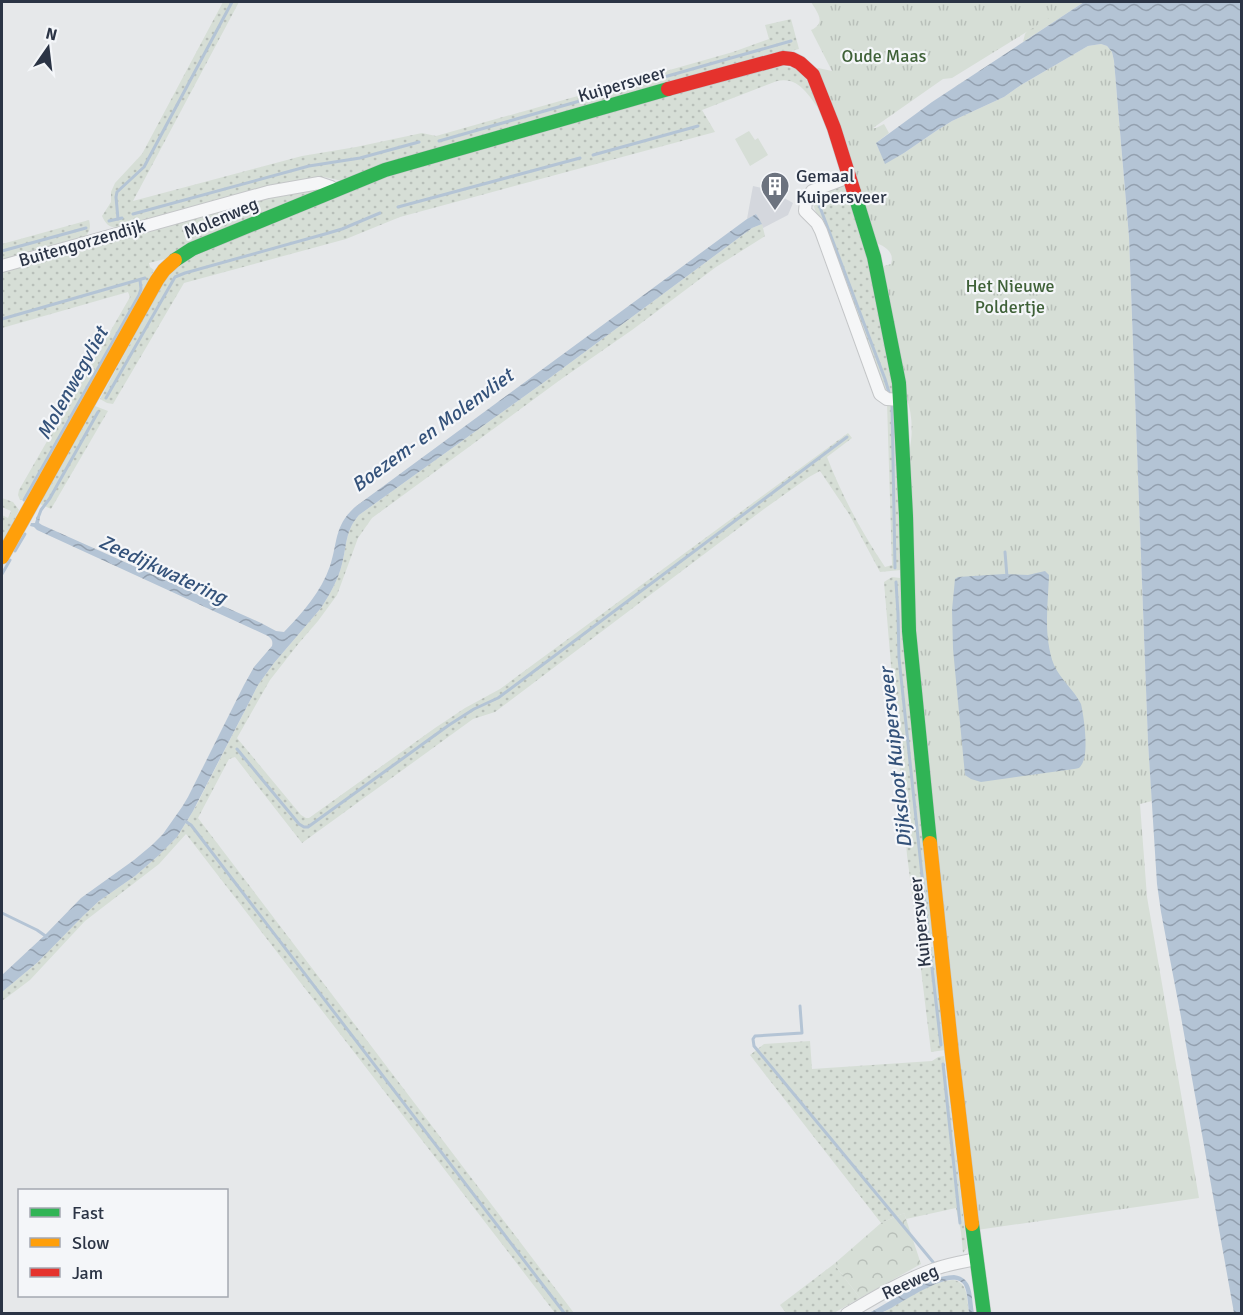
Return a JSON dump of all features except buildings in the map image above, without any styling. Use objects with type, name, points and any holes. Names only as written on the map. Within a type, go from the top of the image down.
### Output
[{"type":"street","name":"Kuipersveer","points":[[335,190],[385,170],[428,157],[783,58],[800,63],[814,77],[834,128],[875,261],[900,383],[909,631],[932,863],[984,1314]]},
{"type":"street","points":[[849,177],[812,191],[804,207],[821,231],[880,394],[887,399],[901,400]]},
{"type":"street","name":"Buitengorzendijk","points":[[2,266],[268,192],[318,183],[335,190]]},
{"type":"street","name":"Molenweg","points":[[2,557],[151,291],[168,266],[192,249],[335,190]]},
{"type":"street","name":"Reeweg","points":[[847,1314],[926,1272],[976,1259]]},
{"type":"shaded area","points":[[753,186],[770,190],[793,203],[788,215],[763,228],[756,214],[747,219]]},
{"type":"green space","points":[[223,2],[239,2],[133,201],[302,156],[422,133],[436,136],[733,52],[769,39],[765,25],[791,19],[799,49],[342,181],[324,177],[308,178],[118,228],[110,226],[102,216],[111,202],[111,192],[115,183],[142,154]]},
{"type":"green space","name":"Het Nieuwe Poldertje","points":[[811,2],[1075,2],[952,78],[943,79],[873,128],[884,124],[889,133],[876,143],[885,163],[952,121],[1004,97],[1088,46],[1101,44],[1107,46],[1112,52],[1129,237],[1152,801],[1140,804],[1147,897],[1199,1198],[977,1230],[915,651],[909,453],[912,425],[883,272],[884,266],[891,264],[892,259],[885,247],[874,242],[816,70],[818,68],[832,71],[811,30],[820,21]]},
{"type":"green space","points":[[1049,2],[1084,2],[1023,42],[1025,34]]},
{"type":"green space","points":[[774,64],[802,70],[822,113],[798,85],[785,80],[777,81],[702,110],[715,132],[400,217],[346,239],[184,283],[113,404],[100,399],[172,266],[377,178]]},
{"type":"green space","points":[[749,131],[755,140],[758,138],[768,155],[750,166],[735,139]]},
{"type":"green space","points":[[844,185],[870,264],[895,394],[886,394],[813,201],[812,196]]},
{"type":"green space","points":[[318,188],[318,193],[165,259],[149,263],[154,270],[27,500],[20,500],[19,490],[130,297],[128,292],[2,328],[2,270],[146,232],[216,210]]},
{"type":"green space","points":[[89,220],[90,229],[84,238],[2,262],[2,244]]},
{"type":"green space","points":[[762,224],[765,236],[716,267],[372,518],[358,538],[337,595],[270,680],[237,738],[301,815],[309,818],[435,728],[500,689],[848,433],[852,438],[827,457],[868,541],[885,567],[892,565],[887,403],[894,402],[901,570],[880,572],[849,514],[820,471],[764,509],[495,712],[473,719],[302,843],[235,757],[229,759],[198,818],[574,1313],[555,1313],[186,834],[159,864],[85,921],[30,980],[2,1001],[2,992],[38,962],[99,901],[135,876],[177,837],[196,806],[258,685],[321,608],[331,592],[340,570],[349,533],[359,515],[547,380],[752,228]]},
{"type":"green space","points":[[95,406],[108,411],[51,509],[40,504]]},
{"type":"green space","points":[[2,498],[13,502],[19,510],[2,547],[2,515],[8,518],[11,511],[2,507]]},
{"type":"green space","points":[[892,577],[900,578],[933,933],[928,937],[917,933],[907,855],[884,582]]},
{"type":"green space","points":[[923,947],[933,947],[945,1050],[931,1052],[919,953]]},
{"type":"green space","points":[[810,1041],[812,1069],[932,1061],[944,1056],[967,1248],[963,1253],[956,1208],[906,1219],[904,1213],[881,1223],[750,1055],[764,1044]]},
{"type":"green space","points":[[904,1213],[921,1264],[860,1298],[834,1264],[881,1223]]},
{"type":"green space","points":[[834,1264],[860,1298],[834,1313],[786,1313],[780,1305]]},
{"type":"green space","points":[[953,1280],[965,1288],[969,1313],[881,1314],[925,1288]]},
{"type":"water","points":[[1084,2],[1241,2],[1241,1313],[1234,1313],[1157,884],[1148,742],[1129,237],[1112,52],[1107,46],[1101,44],[1088,46],[1004,97],[952,121],[885,164],[876,143],[932,102]]},
{"type":"water","points":[[756,214],[762,224],[752,228],[547,380],[359,515],[349,533],[340,570],[331,592],[321,608],[258,685],[193,811],[177,837],[135,876],[99,901],[38,962],[2,992],[2,975],[81,898],[134,860],[163,834],[188,797],[254,667],[272,646],[272,640],[268,636],[37,530],[30,526],[31,523],[35,523],[37,516],[40,517],[39,523],[42,525],[276,631],[284,632],[305,609],[322,584],[330,566],[343,521],[355,507]]},
{"type":"water","points":[[1045,571],[1049,575],[1048,643],[1054,665],[1081,704],[1085,735],[1084,759],[1077,768],[981,782],[971,779],[965,775],[953,649],[952,610],[955,579],[1004,574],[1028,575]]},
{"type":"water","points":[[954,1275],[968,1284],[974,1313],[969,1313],[964,1285],[958,1280],[948,1280],[924,1289],[883,1312],[869,1313],[921,1284],[943,1276]]},
{"type":"waterway","points":[[118,219],[117,192],[144,167],[232,2]]},
{"type":"waterway","points":[[439,141],[791,41]]},
{"type":"waterway","points":[[593,155],[698,126]]},
{"type":"waterway","points":[[133,214],[309,166],[360,158],[419,142]]},
{"type":"waterway","points":[[398,207],[580,158]]},
{"type":"waterway","name":"Dijksloot Kuipersveer","points":[[818,202],[890,396]]},
{"type":"waterway","points":[[106,398],[175,277],[342,229],[380,213]]},
{"type":"waterway","points":[[109,221],[122,218]]},
{"type":"waterway","points":[[2,251],[86,228]]},
{"type":"waterway","points":[[2,319],[145,278]]},
{"type":"waterway","name":"Molenwegvliet","points":[[24,500],[139,295],[140,280]]},
{"type":"waterway","name":"Dijksloot Kuipersveer","points":[[892,404],[895,568]]},
{"type":"waterway","points":[[38,518],[98,412]]},
{"type":"waterway","points":[[237,749],[299,824],[308,827],[449,725],[474,709],[498,698],[847,437]]},
{"type":"waterway","points":[[15,551],[25,534]]},
{"type":"waterway","points":[[1005,552],[1007,577]]},
{"type":"waterway","points":[[2,574],[10,560]]},
{"type":"waterway","name":"Dijksloot Kuipersveer","points":[[896,582],[899,658],[928,932]]},
{"type":"waterway","points":[[185,821],[191,825],[565,1314]]},
{"type":"waterway","points":[[2,913],[47,937]]},
{"type":"waterway","name":"Dijksloot Kuipersveer","points":[[930,951],[941,1045]]},
{"type":"waterway","points":[[800,1006],[802,1033],[755,1036],[754,1046],[933,1262]]},
{"type":"waterway","name":"Dijksloot Kuipersveer","points":[[943,1064],[960,1223]]},
{"type":"traffic: fast","points":[[175,260],[192,249],[385,170],[668,89]]},
{"type":"traffic: fast","points":[[854,192],[874,257],[899,383],[909,631],[930,843]]},
{"type":"traffic: fast","points":[[972,1224],[984,1314]]},
{"type":"traffic: slow","points":[[2,557],[157,280],[175,260]]},
{"type":"traffic: slow","points":[[930,843],[972,1224]]},
{"type":"traffic: jam","points":[[668,89],[783,58],[800,63],[813,75],[834,128],[854,192]]},
{"type":"place","name":"Gemaal Kuipersveer","points":[[775,212]]},
{"type":"park label","name":"Oude Maas","points":[[884,56]]},
{"type":"water label","name":"Boezem- en Molenvliet","points":[[432,430]]},
{"type":"water label","name":"Zeedijkwatering","points":[[163,569]]}]
